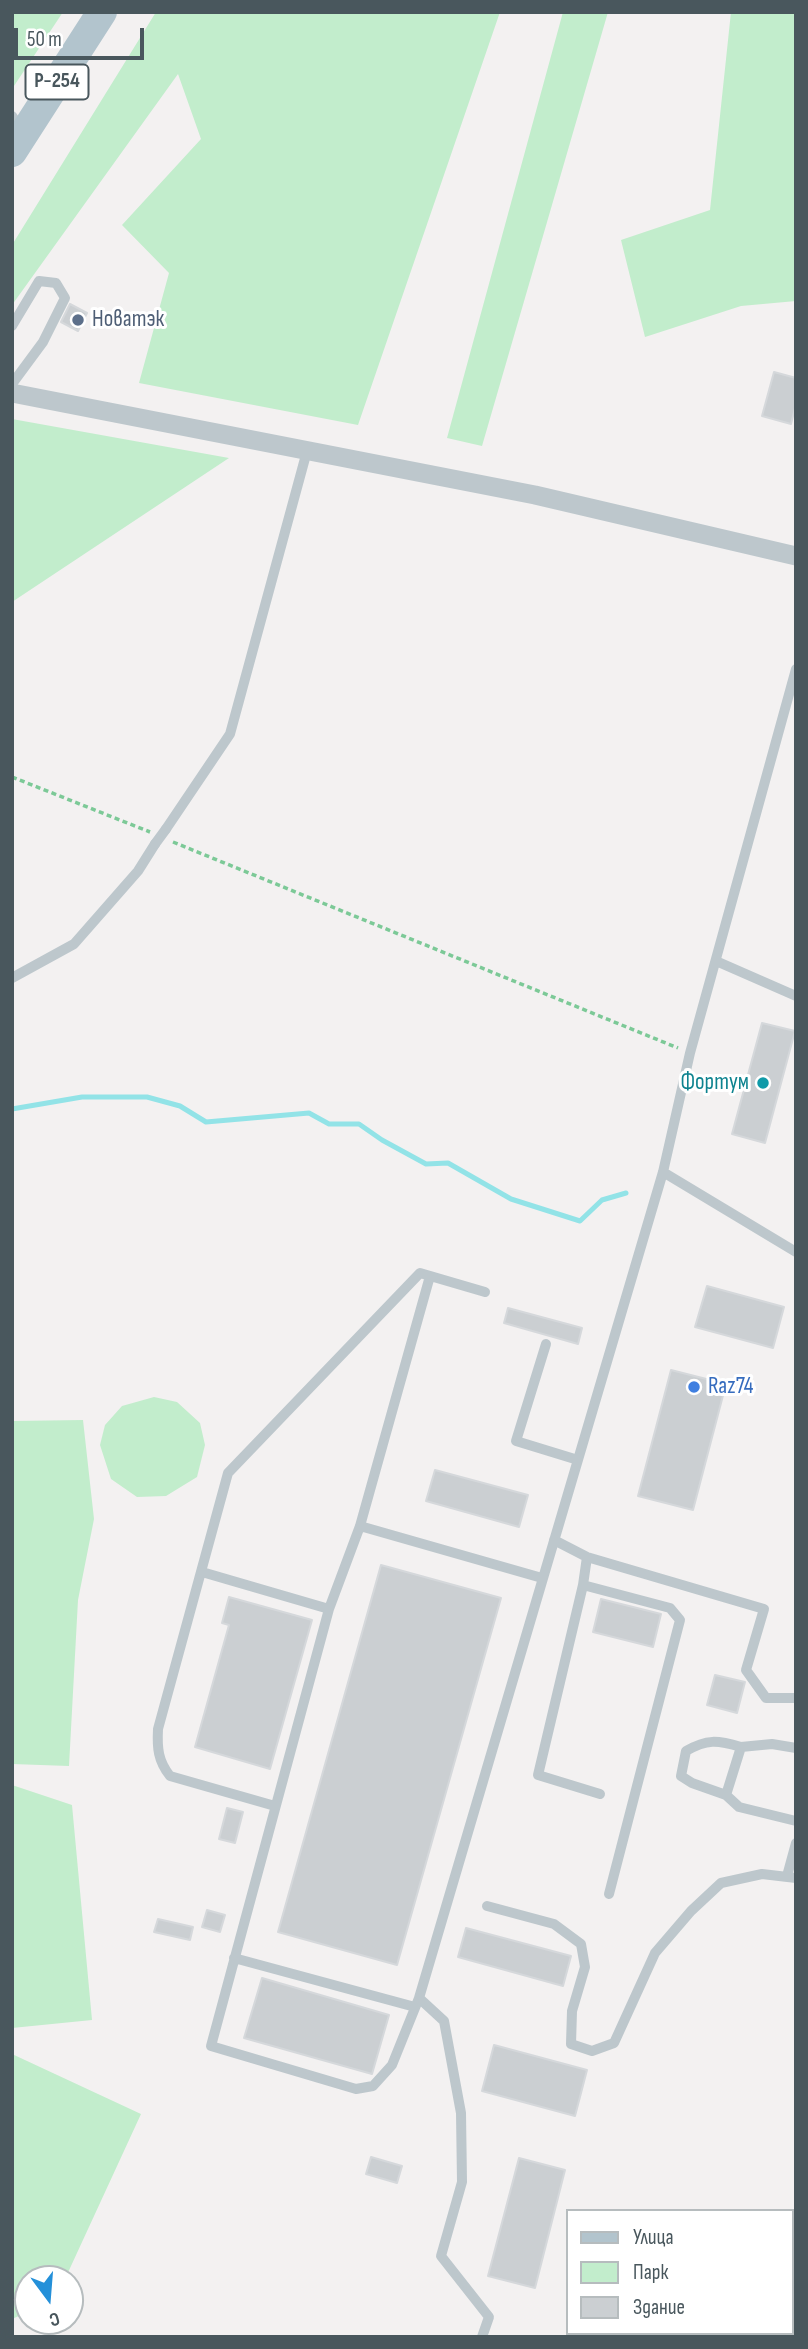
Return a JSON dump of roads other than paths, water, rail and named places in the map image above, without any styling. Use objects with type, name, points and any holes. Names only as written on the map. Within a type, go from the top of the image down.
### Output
[{"type":"main road","name":"Р-254","points":[[16,134],[102,12]]},
{"type":"street","points":[[12,393],[535,495],[796,556]]},
{"type":"lane","points":[[12,326],[39,281],[55,284],[65,298],[43,342],[12,384]]},
{"type":"lane","points":[[12,978],[74,944],[138,871],[230,734],[307,451]]},
{"type":"lane","points":[[430,1276],[360,1526],[329,1609],[211,2046],[356,2089],[373,2086],[392,2065],[417,2003],[663,1172],[690,1053],[796,669]]},
{"type":"lane","points":[[716,961],[796,996]]},
{"type":"lane","points":[[663,1172],[794,1251],[796,1238]]},
{"type":"lane","points":[[275,1806],[170,1776],[161,1765],[157,1747],[158,1729],[228,1473],[420,1273],[485,1292]]},
{"type":"lane","points":[[546,1344],[516,1441],[578,1461]]},
{"type":"lane","points":[[360,1526],[542,1578]]},
{"type":"lane","points":[[554,1540],[587,1557],[764,1609],[746,1670],[766,1698],[796,1698]]},
{"type":"lane","points":[[587,1557],[583,1585],[538,1775],[600,1794]]},
{"type":"lane","points":[[202,1572],[329,1609]]},
{"type":"lane","points":[[583,1585],[670,1608],[680,1620],[609,1894]]},
{"type":"lane","points":[[796,1748],[772,1744],[741,1747],[721,1741],[702,1742],[686,1751],[681,1776],[692,1783],[726,1795],[739,1807],[796,1821]]},
{"type":"lane","points":[[726,1795],[741,1747]]},
{"type":"lane","points":[[488,1906],[554,1924],[581,1944],[585,1967],[572,2011],[571,2044],[592,2052],[614,2043],[655,1953],[691,1911],[721,1883],[762,1874],[791,1877],[796,1843]]},
{"type":"lane","points":[[234,1958],[417,2003],[444,2021],[461,2113],[462,2182],[441,2256],[489,2318],[482,2337]]},
{"type":"waterway","points":[[12,1109],[82,1097],[147,1097],[180,1106],[206,1122],[309,1113],[329,1124],[359,1124],[426,1164],[448,1163],[511,1199],[580,1221],[602,1200],[626,1193]]},
{"type":"place","name":"Новатэк","points":[[78,320]]},
{"type":"place","name":"Фортум","points":[[763,1083]]},
{"type":"place","name":"Raz74","points":[[694,1387]]}]
